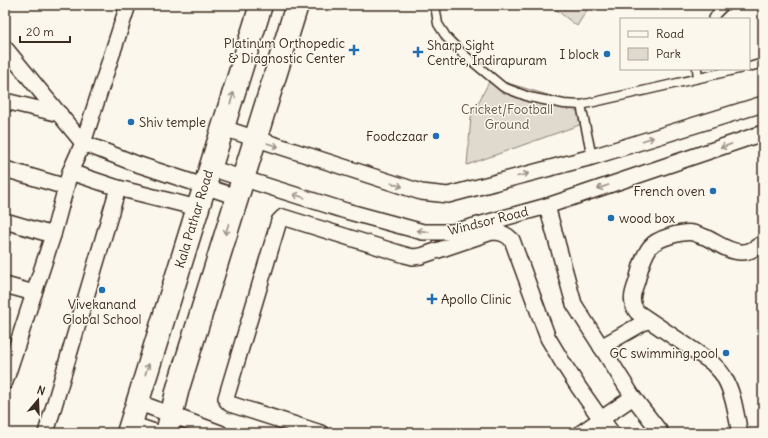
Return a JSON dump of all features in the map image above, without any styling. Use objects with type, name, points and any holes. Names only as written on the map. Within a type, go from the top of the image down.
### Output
[{"type":"street","points":[[5,382],[53,235],[70,172],[83,142],[128,5]]},
{"type":"street","name":"Kala Pathar Road","points":[[129,428],[261,5]]},
{"type":"street","points":[[169,424],[178,388],[297,5]]},
{"type":"street","points":[[5,48],[83,142],[134,163],[208,177],[240,188]]},
{"type":"street","points":[[5,101],[60,114]]},
{"type":"street","points":[[223,128],[421,192],[448,195],[592,157],[763,104]]},
{"type":"street","name":"Windsor Road","points":[[208,177],[240,188],[346,211],[424,232],[453,232],[547,206],[763,134]]},
{"type":"street","points":[[5,169],[66,187]]},
{"type":"street","points":[[70,172],[118,188],[198,208]]},
{"type":"street","points":[[46,433],[118,188]]},
{"type":"street","points":[[547,206],[574,304],[633,397],[661,433]]},
{"type":"street","points":[[321,433],[230,404],[226,398],[279,221],[282,217],[405,256],[413,257],[421,256],[492,232],[506,234],[512,240],[548,338],[601,419],[612,433]]},
{"type":"street","points":[[5,221],[53,235]]},
{"type":"street","points":[[740,433],[729,388],[726,379],[720,371],[711,362],[637,312],[633,307],[633,293],[645,254],[651,245],[674,235],[693,233],[733,251],[742,252],[750,251],[763,243]]},
{"type":"street","points":[[5,285],[34,293]]},
{"type":"street","points":[[601,347],[648,320]]},
{"type":"street","points":[[581,433],[633,397]]},
{"type":"street","points":[[137,402],[169,424],[220,433]]},
{"type":"street","points":[[129,428],[158,433]]},
{"type":"lane","points":[[435,5],[438,24],[447,38],[462,53],[503,87],[528,97],[564,104],[581,105],[734,70]]},
{"type":"lane","points":[[714,18],[725,5]]},
{"type":"lane","points":[[750,67],[763,64]]},
{"type":"lane","points":[[697,70],[698,78]]},
{"type":"lane","points":[[581,105],[592,157]]},
{"type":"green space","points":[[550,5],[590,5],[577,26]]},
{"type":"green space","name":"Cricket/Football Ground","points":[[491,78],[581,105],[585,123],[467,165],[471,117]]},
{"type":"place","name":"Platinum Orthopedic & Diagnostic Center","points":[[354,50]]},
{"type":"place","name":"Sharp Sight Centre, Indirapuram","points":[[418,52]]},
{"type":"place","name":"I block","points":[[607,54]]},
{"type":"place","name":"Shiv temple","points":[[131,122]]},
{"type":"place","name":"Foodczaar","points":[[436,136]]},
{"type":"place","name":"French oven","points":[[713,191]]},
{"type":"place","name":"wood box","points":[[611,218]]},
{"type":"place","name":"Vivekanand Global School","points":[[102,290]]},
{"type":"place","name":"Apollo Clinic","points":[[432,299]]},
{"type":"place","name":"GC swimming pool","points":[[726,353]]}]
